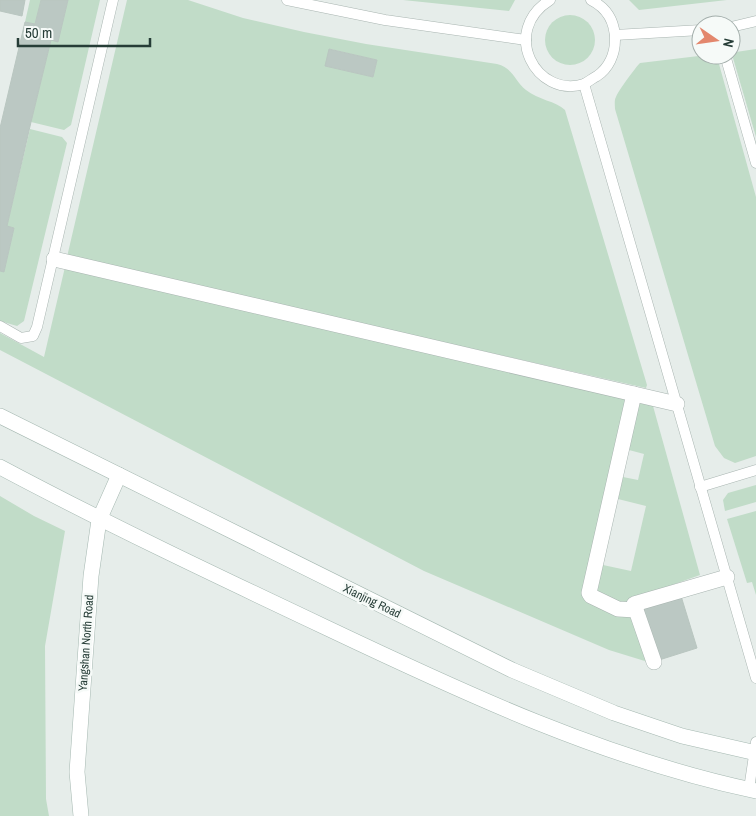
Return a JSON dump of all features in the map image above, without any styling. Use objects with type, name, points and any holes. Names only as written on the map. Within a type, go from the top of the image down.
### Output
[{"type":"main road","points":[[54,259],[677,404]]},
{"type":"main road","points":[[634,394],[589,593],[591,596],[618,609],[636,610]]},
{"type":"main road","name":"Xianjing Road","points":[[0,416],[512,670],[614,713],[665,730],[755,749]]},
{"type":"main road","points":[[0,467],[99,520],[508,711],[618,754],[752,790]]},
{"type":"main road","name":"Yangshan North Road","points":[[81,816],[77,772],[91,576],[99,520],[120,476]]},
{"type":"main road","points":[[654,662],[634,604],[727,577]]},
{"type":"lane","points":[[0,326],[21,338],[33,336],[37,327],[113,0]]},
{"type":"lane","points":[[287,0],[385,20],[526,40]]},
{"type":"lane","points":[[550,0],[537,8],[526,29],[527,53],[539,73],[560,85],[584,84],[604,71],[615,50],[615,26],[602,6],[591,0]]},
{"type":"lane","points":[[741,25],[756,21]]},
{"type":"lane","points":[[615,36],[691,31]]},
{"type":"lane","points":[[728,65],[756,162]]},
{"type":"lane","points":[[584,84],[756,678]]},
{"type":"lane","points":[[700,487],[756,470]]},
{"type":"lane","points":[[752,790],[755,749]]},
{"type":"green space","points":[[30,0],[41,0],[35,24],[25,22]]},
{"type":"green space","points":[[68,0],[100,0],[71,125],[64,130],[31,122],[51,40],[58,41]]},
{"type":"green space","points":[[127,0],[188,0],[243,18],[304,32],[366,44],[497,64],[507,68],[526,90],[557,104],[565,110],[647,385],[646,388],[67,257]],"holes":[[[330,49],[377,60],[373,77],[326,66]]]},
{"type":"green space","points":[[403,0],[515,0],[509,11]]},
{"type":"green space","points":[[629,0],[727,0],[639,10]]},
{"type":"green space","points":[[565,15],[575,15],[588,22],[595,35],[595,45],[588,58],[575,65],[565,65],[556,61],[549,54],[545,45],[545,35],[549,26],[556,19]]},
{"type":"green space","points":[[756,49],[756,137],[735,65],[741,65],[741,51]]},
{"type":"green space","points":[[691,57],[691,65],[719,65],[756,197],[756,456],[735,463],[724,458],[715,446],[615,109],[617,94],[640,63]]},
{"type":"green space","points":[[30,129],[62,137],[67,143],[24,321],[17,326],[0,321],[0,271],[4,271],[14,228],[7,226]]},
{"type":"green space","points":[[65,267],[627,399],[582,594],[634,615],[648,662],[609,650],[424,571],[0,350],[0,333],[44,357]]},
{"type":"green space","points":[[639,403],[653,406],[700,575],[630,600],[631,604],[616,604],[597,592],[603,565],[631,571],[646,506],[618,499],[623,477],[638,480],[644,454],[629,450]]},
{"type":"green space","points":[[756,485],[756,502],[725,511],[723,500],[728,493]]},
{"type":"green space","points":[[0,496],[65,531],[45,646],[46,799],[49,816],[0,816]]},
{"type":"green space","points":[[756,511],[756,595],[752,582],[747,583],[727,519]]},
{"type":"building","points":[[0,0],[25,0],[22,16],[0,11]]},
{"type":"building","points":[[41,0],[68,0],[58,42],[51,40],[31,122],[7,226],[14,228],[4,272],[0,271],[0,128],[25,22],[35,24]]},
{"type":"building","points":[[329,49],[377,60],[373,77],[325,66]]},
{"type":"building","points":[[681,596],[697,648],[659,660],[642,608]]}]
